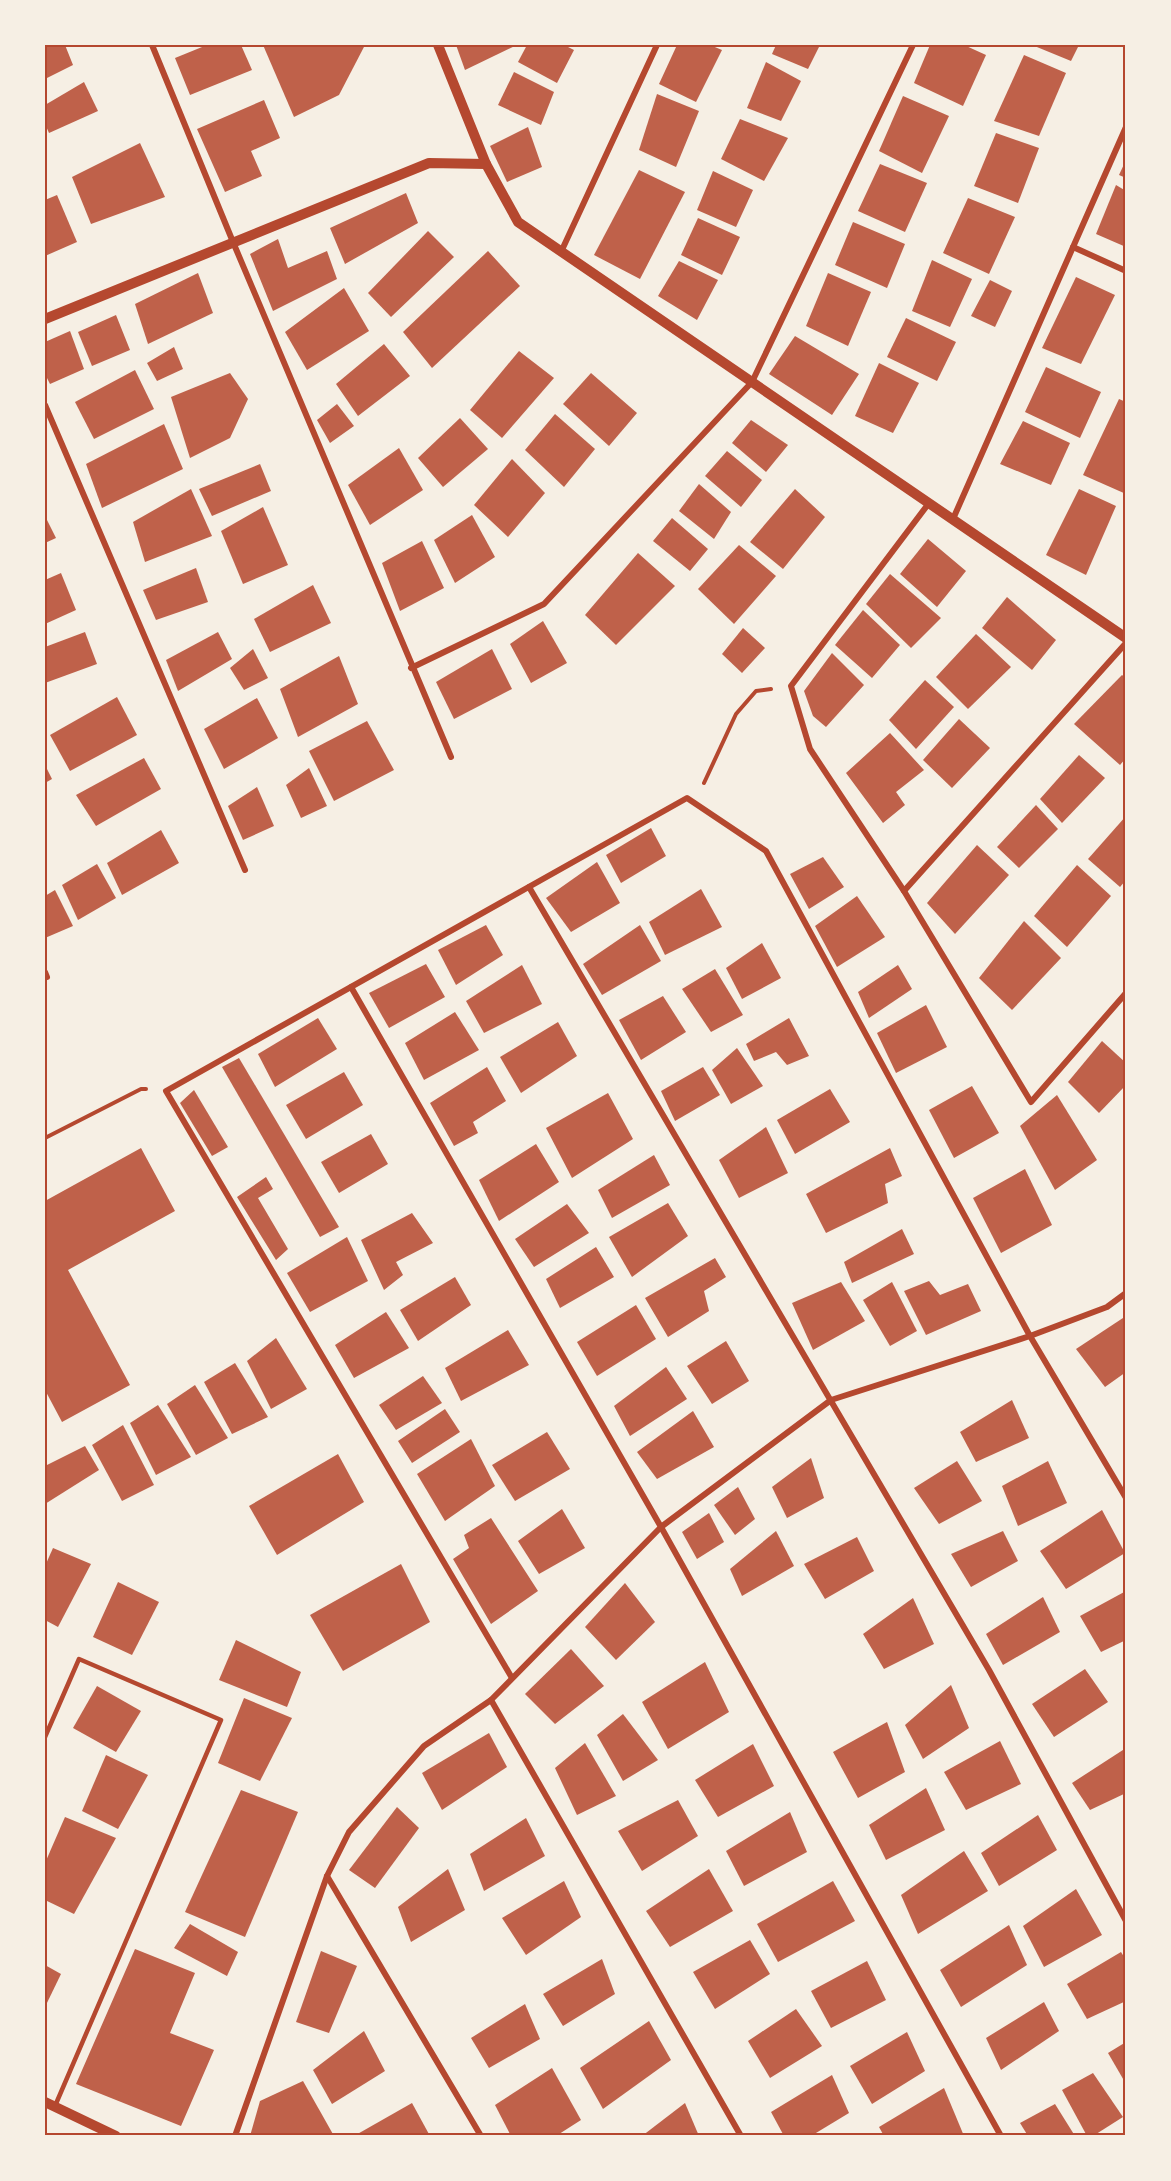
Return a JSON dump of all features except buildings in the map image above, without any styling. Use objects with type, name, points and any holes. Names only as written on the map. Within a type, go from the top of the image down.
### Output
[{"type":"street","points":[[152,45],[411,668],[451,757]]},
{"type":"street","points":[[438,45],[486,164],[518,222],[1126,638]]},
{"type":"street","points":[[561,252],[657,45]]},
{"type":"street","points":[[411,668],[544,604],[752,382],[913,45]]},
{"type":"street","points":[[953,519],[1126,127]]},
{"type":"street","points":[[45,319],[429,163],[486,164]]},
{"type":"street","points":[[1073,247],[1126,271]]},
{"type":"street","points":[[45,405],[245,870]]},
{"type":"street","points":[[929,503],[791,686],[810,749],[904,891],[1031,1102],[1126,993]]},
{"type":"street","points":[[904,891],[1126,643]]},
{"type":"street","points":[[512,1678],[166,1091],[687,798],[766,851],[1030,1336],[1126,1498]]},
{"type":"street","points":[[529,887],[988,1670],[1126,1922]]},
{"type":"street","points":[[351,987],[661,1527],[1001,2136]]},
{"type":"street","points":[[235,2136],[327,1876],[349,1832],[424,1746],[491,1700],[661,1527],[831,1400],[1030,1336],[1107,1307],[1126,1293]]},
{"type":"street","points":[[491,1700],[741,2136]]},
{"type":"street","points":[[327,1876],[481,2136]]},
{"type":"street","points":[[50,2104],[116,2136]]},
{"type":"lane","points":[[45,1737],[79,1659],[221,1720],[50,2104]]},
{"type":"path","points":[[692,801],[736,714],[756,691],[791,686]]},
{"type":"path","points":[[45,1138],[141,1089],[166,1091]]}]
